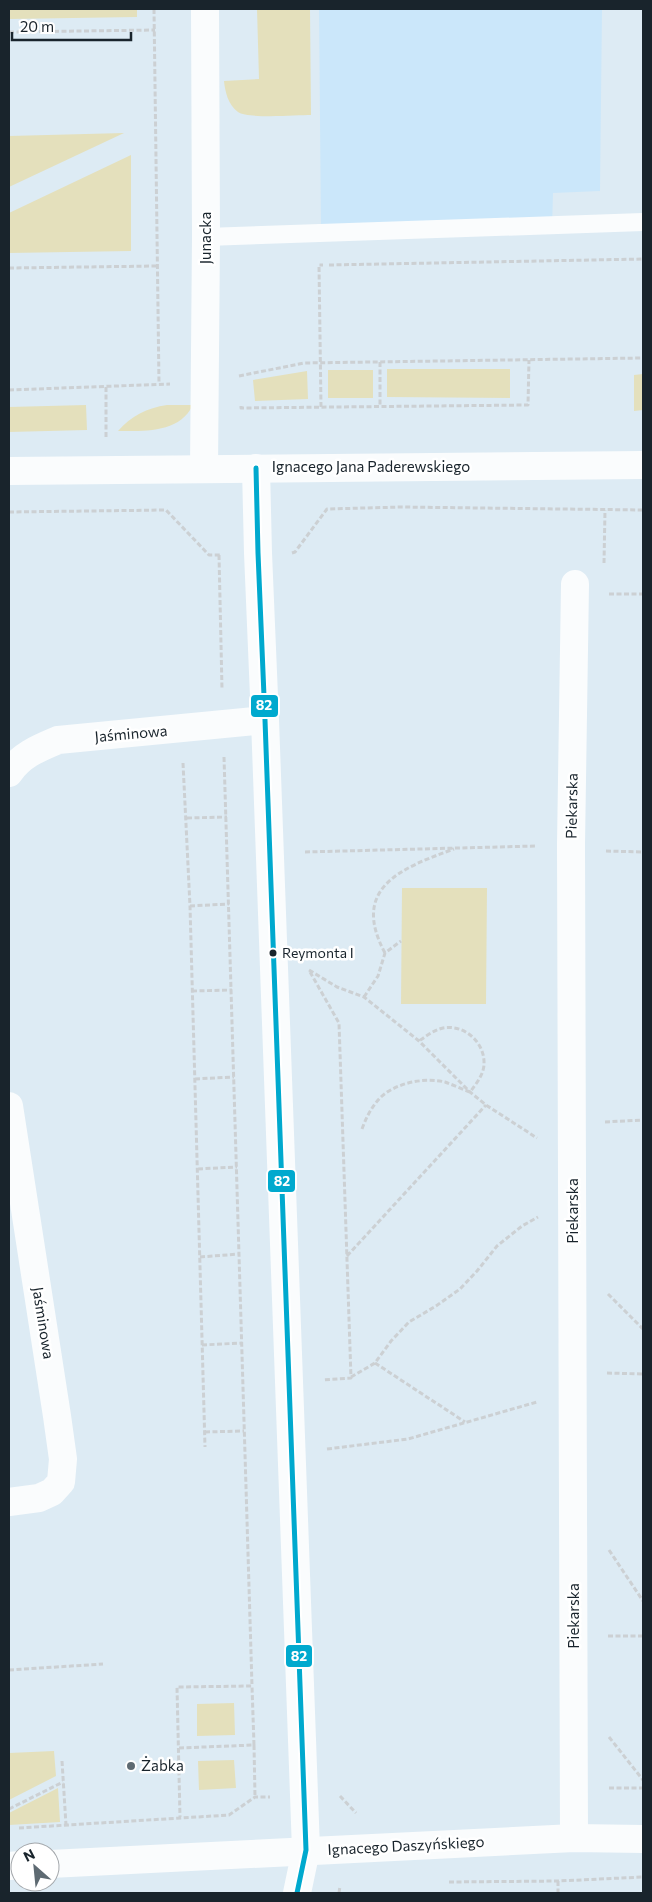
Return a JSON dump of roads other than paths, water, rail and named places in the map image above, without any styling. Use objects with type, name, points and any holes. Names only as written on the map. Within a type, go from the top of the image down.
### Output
[{"type":"street","name":"Junacka","points":[[204,468],[205,9]]},
{"type":"street","name":"Ignacego Jana Paderewskiego","points":[[9,471],[643,465]]},
{"type":"street","points":[[256,468],[306,1850],[297,1893]]},
{"type":"street","name":"Piekarska","points":[[574,1838],[571,845],[575,584]]},
{"type":"street","name":"Jaśminowa","points":[[9,773],[14,766],[32,751],[58,740],[265,720]]},
{"type":"street","name":"Jaśminowa","points":[[9,1106],[62,1459],[61,1482],[52,1492],[39,1498],[9,1502]]},
{"type":"street","name":"Ignacego Daszyńskiego","points":[[60,1863],[574,1838],[643,1839]]},
{"type":"lane","points":[[206,237],[643,222]]},
{"type":"place","name":"Reymonta I","points":[[273,953]]},
{"type":"place","name":"Żabka","points":[[131,1766]]}]
